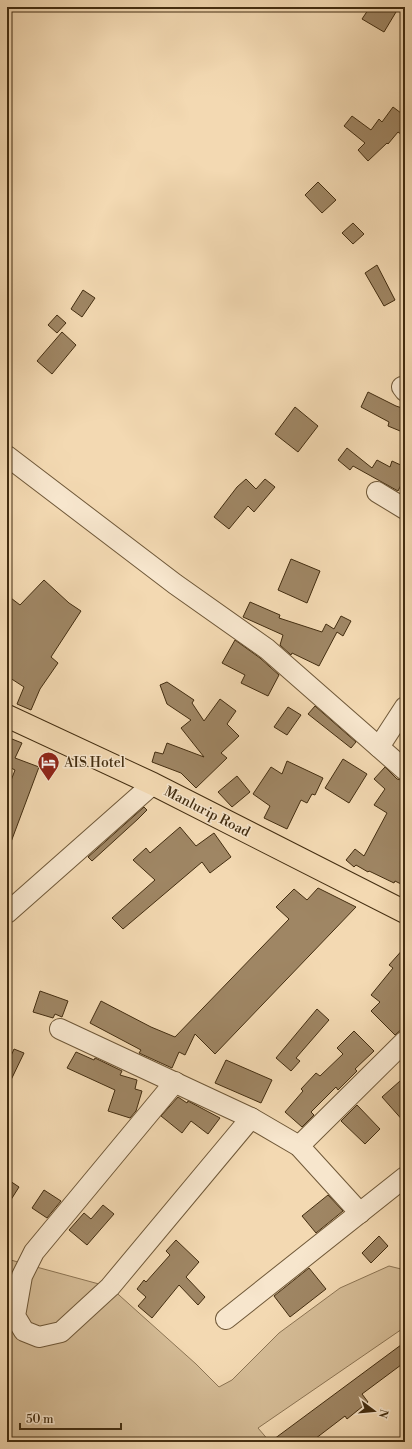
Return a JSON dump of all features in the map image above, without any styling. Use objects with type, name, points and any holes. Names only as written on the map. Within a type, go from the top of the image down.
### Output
[{"type":"main road","name":"Manlurip Road","points":[[7,716],[153,784],[405,912]]},
{"type":"street","points":[[7,456],[175,584],[267,649],[405,770]]},
{"type":"street","points":[[377,492],[405,509]]},
{"type":"street","points":[[379,747],[405,707]]},
{"type":"street","points":[[7,913],[153,784]]},
{"type":"street","points":[[60,1029],[251,1118],[299,1146],[360,1213]]},
{"type":"street","points":[[299,1146],[405,1041]]},
{"type":"street","points":[[175,1082],[34,1252],[22,1276],[16,1316],[24,1331],[39,1337],[62,1332],[110,1286],[251,1118]]},
{"type":"street","points":[[226,1319],[405,1177]]},
{"type":"shaded area","points":[[7,1259],[110,1287],[196,1364],[219,1387],[232,1380],[279,1333],[340,1288],[389,1266],[405,1270],[405,1327],[258,1428],[270,1442],[7,1442]]},
{"type":"building","points":[[370,7],[399,7],[384,32],[362,19]]},
{"type":"building","points":[[393,107],[405,116],[405,137],[398,132],[388,144],[387,143],[368,161],[358,150],[365,143],[344,126],[352,116],[371,130],[379,119],[382,122]]},
{"type":"building","points":[[318,182],[336,200],[322,213],[305,195]]},
{"type":"building","points":[[353,223],[364,234],[353,244],[342,233]]},
{"type":"building","points":[[377,265],[395,300],[384,306],[365,273]]},
{"type":"building","points":[[83,290],[95,298],[82,317],[71,309]]},
{"type":"building","points":[[57,315],[66,323],[57,333],[48,325]]},
{"type":"building","points":[[62,332],[76,345],[52,374],[37,361]]},
{"type":"building","points":[[368,392],[405,409],[405,433],[388,426],[389,422],[361,407]]},
{"type":"building","points":[[295,407],[318,426],[298,452],[275,434]]},
{"type":"building","points":[[347,448],[372,468],[377,460],[390,467],[392,461],[405,467],[405,477],[398,491],[353,466],[350,470],[338,460]]},
{"type":"building","points":[[246,479],[256,489],[265,479],[275,487],[254,512],[248,506],[229,529],[214,517],[237,487]]},
{"type":"building","points":[[291,559],[320,571],[307,603],[278,590]]},
{"type":"building","points":[[44,580],[69,603],[81,611],[51,657],[58,663],[40,689],[31,710],[17,704],[24,687],[7,676],[7,595],[20,605]]},
{"type":"building","points":[[250,602],[280,615],[279,618],[322,632],[326,624],[334,629],[341,616],[351,621],[343,636],[337,632],[319,666],[292,653],[291,655],[280,645],[283,635],[243,617]]},
{"type":"building","points":[[235,640],[260,658],[279,675],[268,696],[241,683],[245,675],[222,663]]},
{"type":"building","points":[[167,682],[194,700],[192,703],[204,721],[220,699],[236,711],[227,724],[239,736],[221,753],[227,758],[196,788],[181,773],[152,762],[155,752],[163,754],[167,743],[204,757],[181,728],[191,720],[167,704],[160,685]]},
{"type":"building","points":[[315,706],[356,742],[351,748],[308,714]]},
{"type":"building","points":[[288,707],[301,715],[287,735],[274,727]]},
{"type":"building","points":[[7,737],[22,743],[15,758],[39,767],[8,850],[7,791],[15,770],[11,768],[7,778]]},
{"type":"building","points":[[343,759],[367,774],[349,803],[325,788]]},
{"type":"building","points":[[287,761],[323,778],[315,795],[312,794],[307,803],[301,800],[287,829],[264,818],[270,806],[253,794],[271,767],[282,774]]},
{"type":"building","points":[[385,767],[397,779],[405,781],[405,862],[401,869],[405,871],[405,886],[395,881],[394,883],[369,871],[368,872],[356,865],[354,867],[346,860],[355,849],[364,856],[387,813],[374,805],[385,789],[374,779]]},
{"type":"building","points":[[237,776],[250,792],[232,807],[218,792]]},
{"type":"building","points":[[144,807],[147,810],[92,861],[88,857]]},
{"type":"building","points":[[180,827],[196,846],[214,833],[231,857],[210,873],[202,862],[123,929],[112,918],[155,880],[133,860],[146,848],[150,853]]},
{"type":"building","points":[[318,888],[356,907],[215,1054],[195,1034],[185,1055],[179,1052],[172,1068],[139,1053],[141,1050],[90,1023],[101,1001],[151,1027],[175,1037],[289,919],[276,907],[294,889],[307,900]]},
{"type":"building","points":[[405,947],[405,1026],[395,1035],[371,1011],[380,1002],[371,995],[393,968],[389,965]]},
{"type":"building","points":[[40,991],[68,1001],[62,1017],[55,1014],[53,1018],[33,1012]]},
{"type":"building","points":[[317,1009],[329,1020],[296,1058],[300,1061],[291,1071],[276,1058]]},
{"type":"building","points":[[354,1031],[374,1051],[355,1069],[357,1071],[338,1090],[336,1087],[311,1112],[314,1115],[302,1127],[285,1112],[303,1091],[301,1089],[316,1073],[320,1076],[343,1054],[337,1048]]},
{"type":"building","points":[[14,1049],[24,1053],[10,1082],[7,1080],[7,1065]]},
{"type":"building","points":[[76,1052],[94,1060],[95,1058],[122,1071],[120,1075],[137,1080],[135,1089],[142,1091],[136,1111],[130,1118],[108,1111],[115,1090],[67,1068]]},
{"type":"building","points":[[226,1060],[272,1080],[261,1103],[215,1083]]},
{"type":"building","points":[[400,1081],[405,1087],[405,1123],[382,1097]]},
{"type":"building","points":[[178,1097],[187,1103],[188,1101],[220,1118],[208,1134],[191,1121],[182,1133],[161,1116]]},
{"type":"building","points":[[357,1105],[380,1129],[365,1144],[341,1121]]},
{"type":"building","points":[[7,1179],[19,1187],[7,1206]]},
{"type":"building","points":[[44,1190],[61,1201],[47,1218],[32,1208]]},
{"type":"building","points":[[328,1195],[343,1211],[316,1233],[302,1216]]},
{"type":"building","points":[[103,1205],[114,1214],[87,1245],[69,1230],[84,1213],[91,1219]]},
{"type":"building","points":[[379,1236],[388,1246],[371,1263],[362,1253]]},
{"type":"building","points":[[176,1240],[199,1262],[186,1277],[205,1297],[198,1305],[179,1285],[152,1318],[138,1306],[146,1297],[137,1289],[144,1280],[146,1282],[170,1255],[166,1251]]},
{"type":"building","points":[[309,1268],[326,1289],[290,1317],[274,1296]]},
{"type":"building","points":[[405,1342],[405,1362],[362,1394],[368,1402],[347,1419],[345,1416],[311,1442],[270,1442]]},
{"type":"place","name":"AIS Hotel","points":[[48,782]]}]
